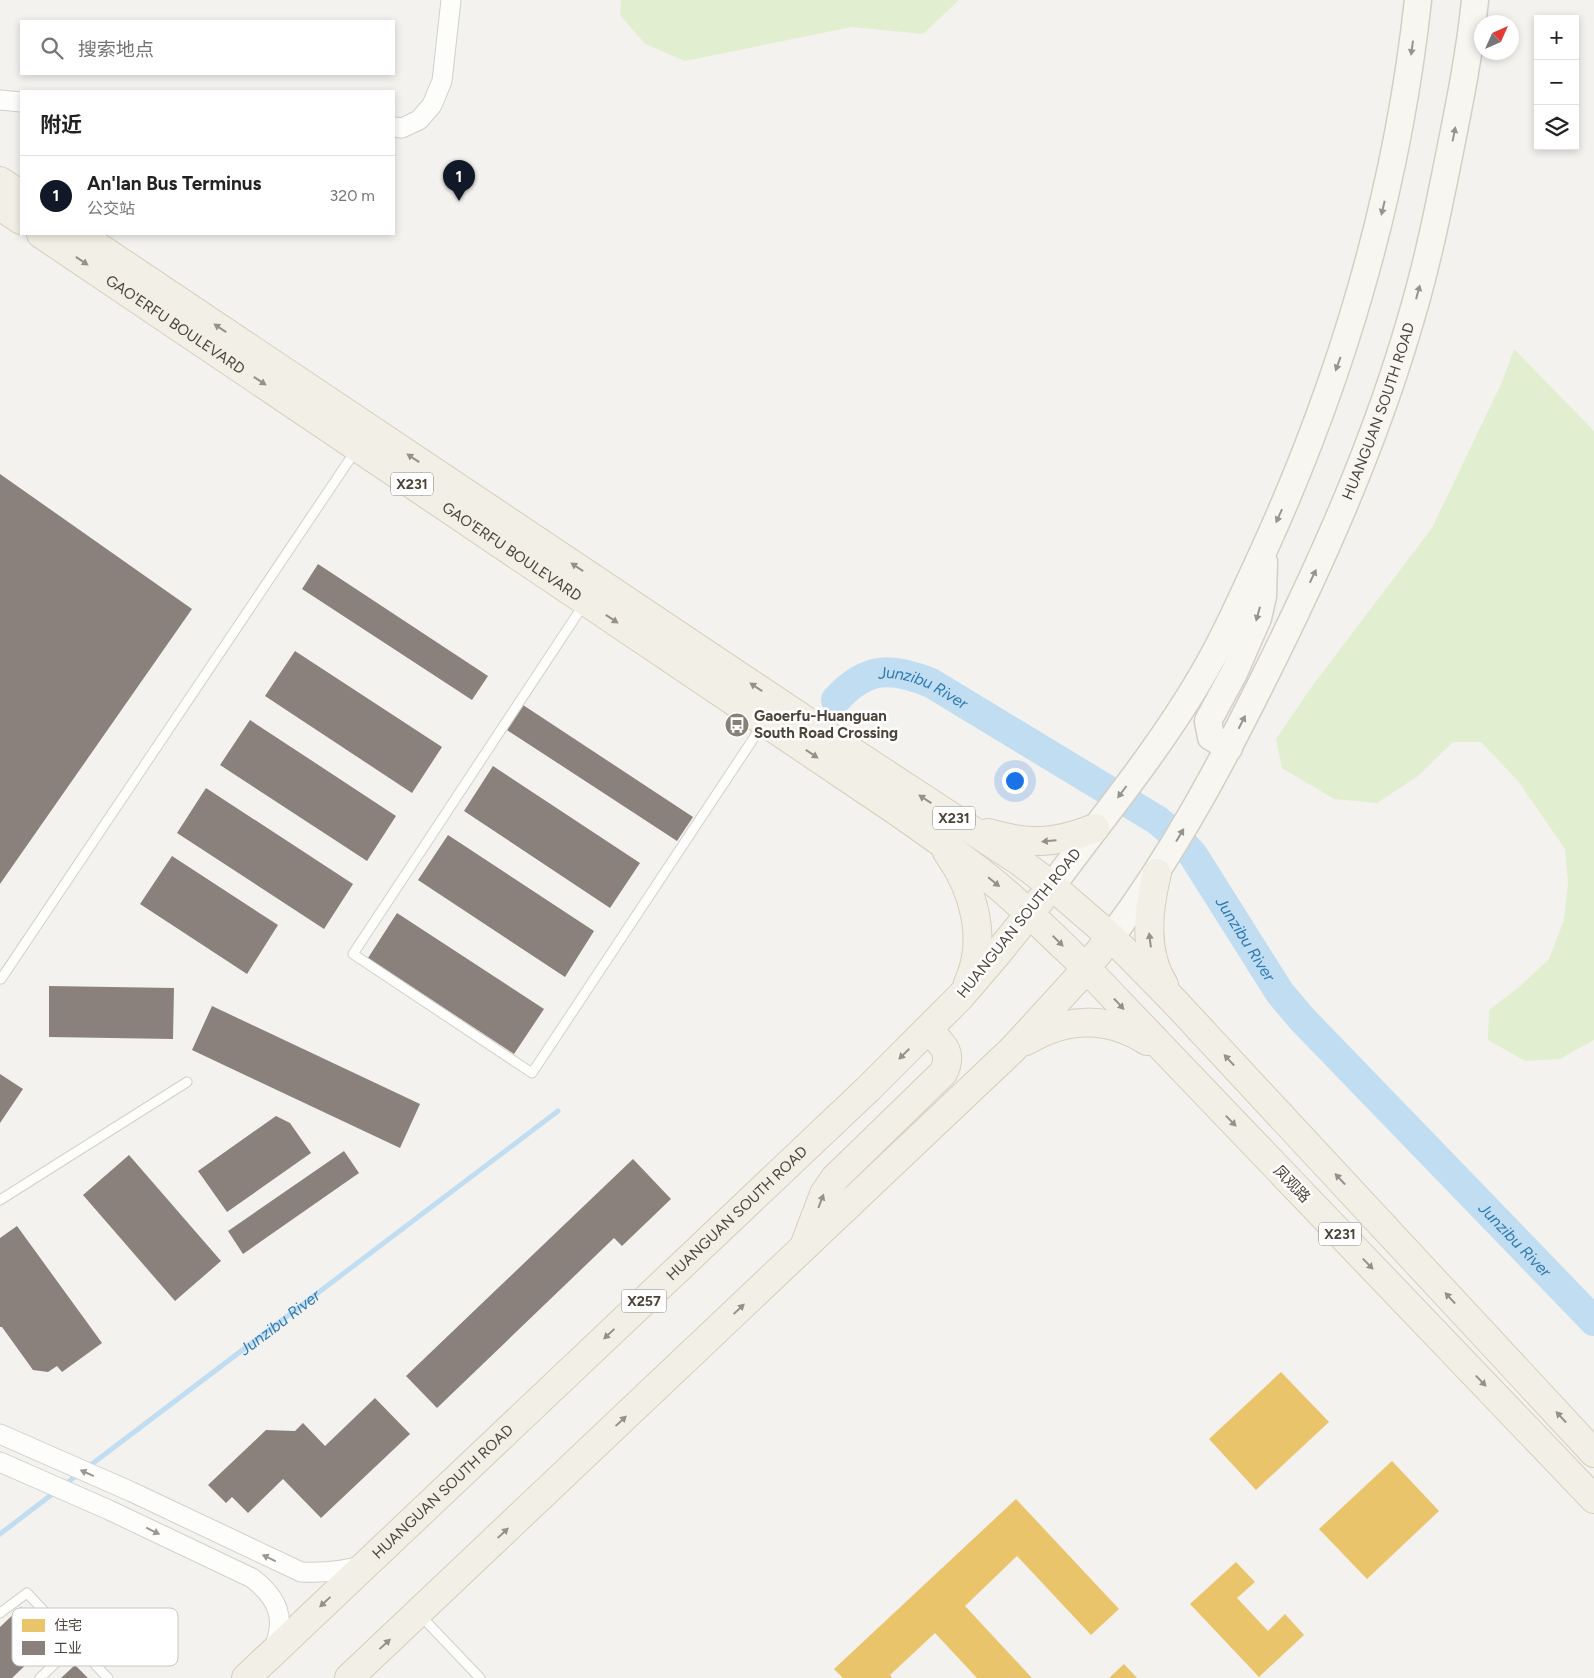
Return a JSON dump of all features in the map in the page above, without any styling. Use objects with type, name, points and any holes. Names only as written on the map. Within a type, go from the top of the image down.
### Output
[{"type":"main road","points":[[0,181],[20,194]]},
{"type":"main road","points":[[0,206],[20,219]]},
{"type":"main road","name":"GAO'ERFU BOULEVARD","points":[[42,235],[586,601],[781,724]]},
{"type":"main road","name":"GAO'ERFU BOULEVARD","points":[[80,235],[781,724]]},
{"type":"main road","name":"X231","points":[[781,724],[847,763],[948,815],[1019,861],[1052,886],[1111,937],[1174,1001],[1594,1453]]},
{"type":"main road","name":"X231","points":[[847,763],[937,839],[1030,913]]},
{"type":"main road","points":[[948,815],[977,829],[1031,842],[1075,836],[1095,828]]},
{"type":"main road","points":[[937,839],[961,874],[975,914],[977,955],[973,973],[964,992]]},
{"type":"main road","points":[[1157,874],[1151,896],[1149,938],[1160,979],[1174,1001]]},
{"type":"main road","name":"HUANGUAN SOUTH ROAD","points":[[246,1678],[854,1103],[964,992],[1052,886]]},
{"type":"main road","name":"凤观路","points":[[1030,913],[1086,968],[1594,1499]]},
{"type":"main road","points":[[349,1678],[1012,1050],[1086,968],[1111,937]]},
{"type":"main road","points":[[1012,1050],[1041,1033],[1061,1026],[1081,1022],[1101,1023],[1140,1036],[1172,1060]]},
{"type":"main road","points":[[804,1247],[824,1194],[835,1178],[942,1072],[947,1064],[948,1055],[944,1046],[928,1030]]},
{"type":"street","points":[[395,127],[402,128],[419,120],[432,105],[442,81],[451,0]]},
{"type":"street","points":[[1228,748],[1211,737],[1208,721],[1234,673],[1258,618],[1263,596],[1264,549],[1299,467],[1340,358],[1374,243],[1407,83],[1418,0]]},
{"type":"street","name":"HUANGUAN SOUTH ROAD","points":[[1157,874],[1203,796],[1285,637],[1328,542],[1375,426],[1395,370],[1414,306],[1442,190],[1466,67],[1476,0]]},
{"type":"street","points":[[0,100],[20,102]]},
{"type":"street","name":"HUANGUAN SOUTH ROAD","points":[[1052,886],[1148,757],[1200,679],[1222,639],[1264,549]]},
{"type":"street","points":[[1111,937],[1157,874]]},
{"type":"street","points":[[0,1434],[132,1492],[301,1572],[335,1572],[366,1564]]},
{"type":"street","points":[[8,1465],[109,1510],[252,1578],[266,1589],[275,1604],[280,1620],[278,1638],[271,1654]]},
{"type":"lane","points":[[1,979],[358,448]]},
{"type":"lane","points":[[586,601],[352,954],[532,1073],[781,724]]},
{"type":"lane","points":[[0,1200],[186,1082]]},
{"type":"lane","points":[[0,1613],[27,1593],[41,1608]]},
{"type":"lane","points":[[418,1612],[480,1678]]},
{"type":"lane","points":[[40,1678],[53,1666]]},
{"type":"lane","points":[[97,1666],[108,1678]]},
{"type":"green space","points":[[621,0],[959,0],[923,34],[852,27],[685,61],[645,44],[620,15]]},
{"type":"green space","points":[[1514,349],[1594,431],[1594,1040],[1560,1059],[1525,1061],[1488,1040],[1489,1010],[1519,987],[1549,959],[1564,920],[1568,883],[1565,849],[1518,781],[1481,742],[1453,742],[1418,776],[1377,803],[1334,799],[1282,768],[1276,739],[1310,689],[1432,528],[1502,382]]},
{"type":"building: 住宅","points":[[1281,1372],[1329,1422],[1256,1490],[1209,1439]]},
{"type":"building: 住宅","points":[[1392,1461],[1439,1511],[1367,1579],[1319,1529]]},
{"type":"building: 住宅","points":[[1016,1499],[1119,1609],[1091,1635],[1017,1556],[965,1606],[1032,1678],[977,1678],[935,1633],[890,1675],[892,1678],[843,1678],[834,1669]]},
{"type":"building: 住宅","points":[[1236,1562],[1255,1582],[1237,1598],[1268,1631],[1285,1614],[1304,1635],[1259,1677],[1190,1604]]},
{"type":"building: 住宅","points":[[1124,1664],[1137,1678],[1109,1678]]},
{"type":"building: 工业","points":[[0,474],[192,609],[0,884]]},
{"type":"building: 工业","points":[[318,564],[488,676],[472,700],[302,589]]},
{"type":"building: 工业","points":[[295,651],[442,747],[412,793],[265,696]]},
{"type":"building: 工业","points":[[523,705],[693,817],[677,841],[507,730]]},
{"type":"building: 工业","points":[[250,720],[396,816],[367,861],[220,765]]},
{"type":"building: 工业","points":[[493,766],[640,863],[610,908],[464,811]]},
{"type":"building: 工业","points":[[206,788],[353,884],[324,929],[177,833]]},
{"type":"building: 工业","points":[[448,835],[594,931],[565,977],[418,880]]},
{"type":"building: 工业","points":[[172,856],[278,925],[247,974],[140,904]]},
{"type":"building: 工业","points":[[397,913],[544,1009],[514,1054],[368,958]]},
{"type":"building: 工业","points":[[49,986],[174,988],[173,1039],[49,1037]]},
{"type":"building: 工业","points":[[212,1006],[420,1104],[400,1148],[192,1050]]},
{"type":"building: 工业","points":[[0,1074],[23,1089],[0,1123]]},
{"type":"building: 工业","points":[[276,1116],[290,1123],[311,1153],[227,1212],[198,1171]]},
{"type":"building: 工业","points":[[344,1151],[359,1173],[243,1254],[228,1231]]},
{"type":"building: 工业","points":[[129,1155],[221,1261],[175,1301],[83,1195]]},
{"type":"building: 工业","points":[[633,1159],[671,1199],[622,1246],[614,1238],[437,1408],[406,1376]]},
{"type":"building: 工业","points":[[17,1226],[102,1343],[62,1372],[57,1366],[48,1372],[33,1370],[2,1327],[0,1327],[0,1238]]},
{"type":"building: 工业","points":[[375,1398],[410,1434],[321,1518],[283,1479],[248,1513],[232,1497],[226,1503],[208,1485],[266,1430],[295,1431],[303,1423],[325,1446]]},
{"type":"building: 工业","points":[[12,1616],[12,1666],[25,1666],[12,1678],[0,1678],[0,1627]]},
{"type":"building: 工业","points":[[76,1666],[88,1678],[61,1678]]},
{"type":"waterway","name":"Junzibu River","points":[[836,700],[858,681],[869,675],[880,673],[904,674],[931,683],[1157,820],[1175,835],[1193,855],[1280,993],[1302,1019],[1594,1321]]},
{"type":"waterway","name":"Junzibu River","points":[[88,1467],[558,1111]]},
{"type":"waterway","name":"Junzibu River","points":[[64,1485],[79,1474]]},
{"type":"waterway","name":"Junzibu River","points":[[0,1534],[55,1492]]},
{"type":"place","name":"An'lan Bus Terminus","points":[[459,201]]},
{"type":"place","name":"Gaoerfu-Huanguan South Road Crossing","points":[[737,725]]}]
